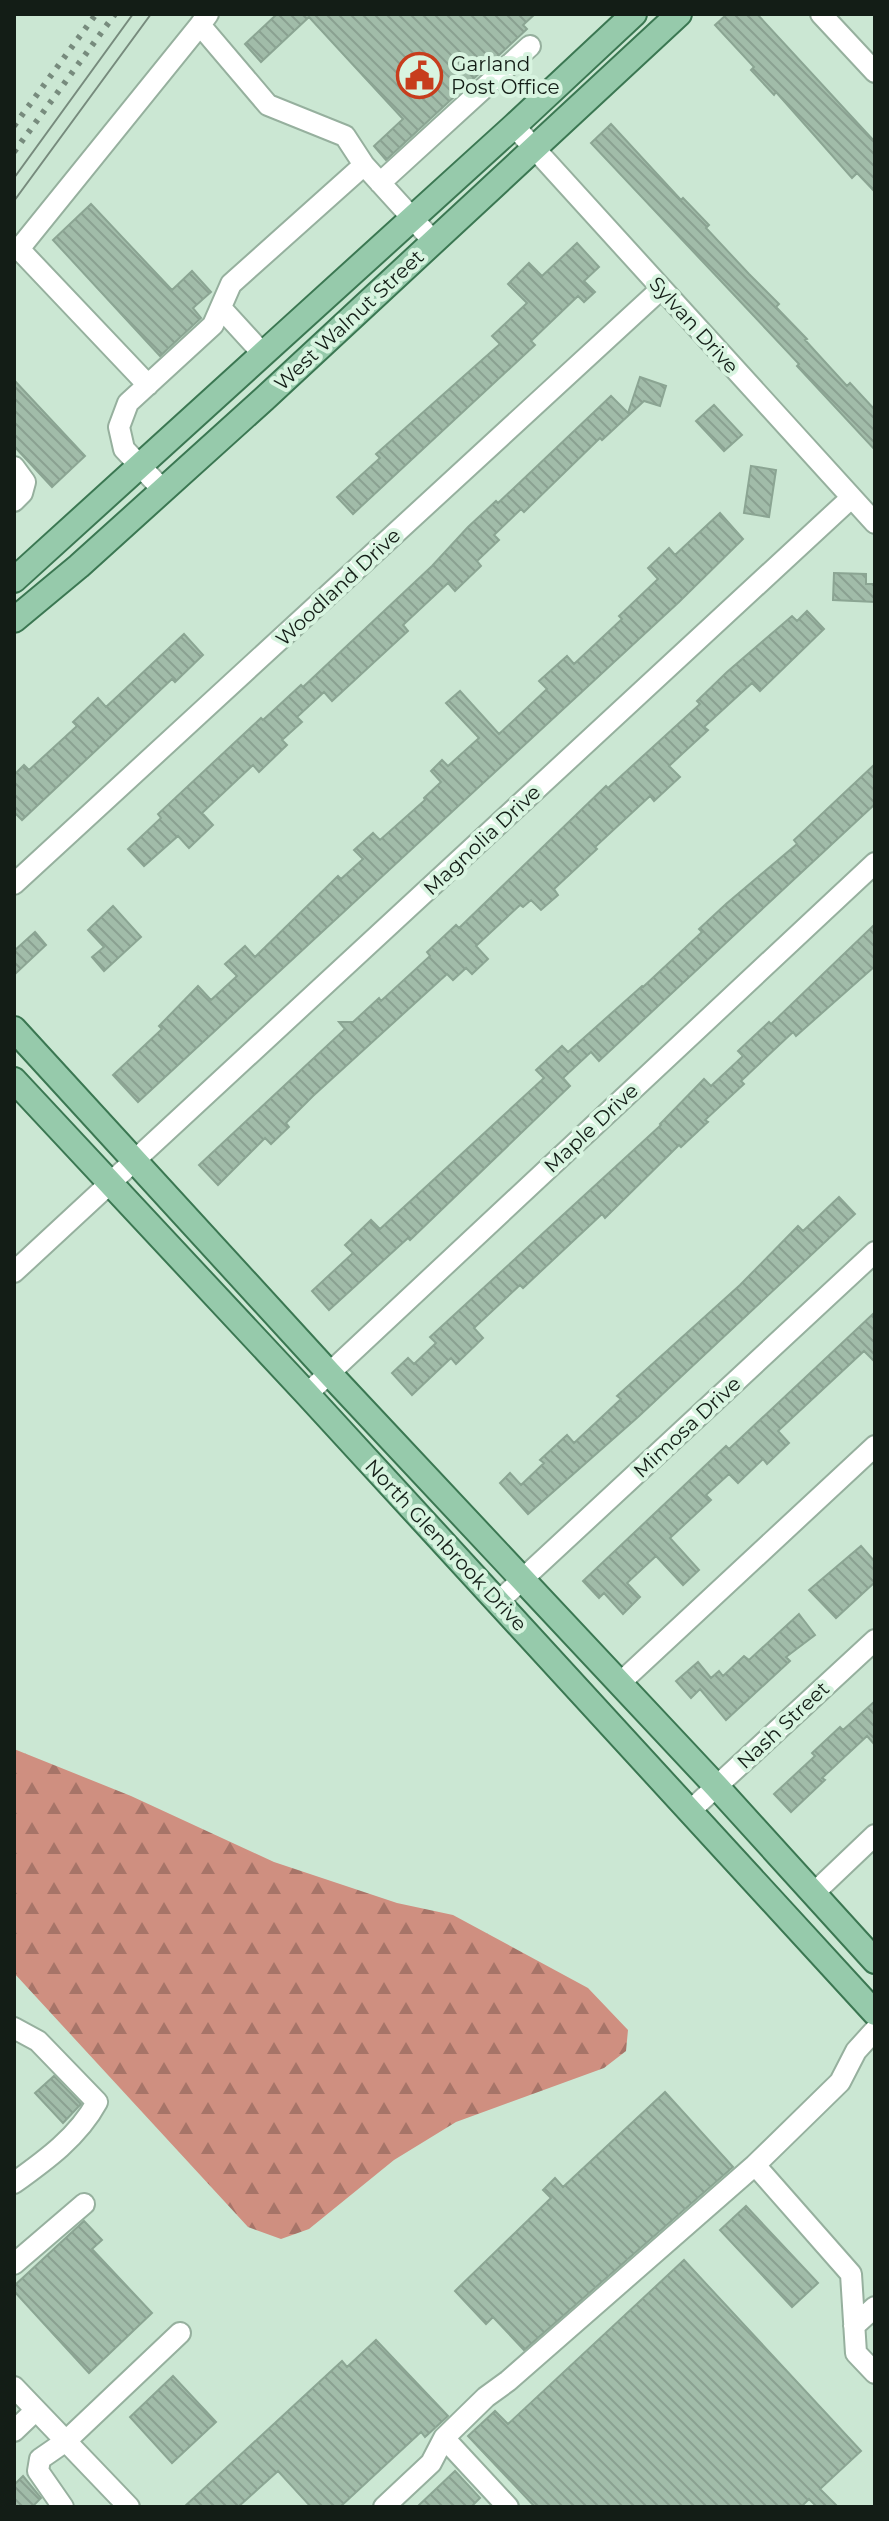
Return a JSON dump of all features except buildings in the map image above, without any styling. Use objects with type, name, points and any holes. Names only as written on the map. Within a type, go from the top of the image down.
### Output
[{"type":"main road","name":"West Walnut Street","points":[[14,620],[66,578],[163,490],[679,14]]},
{"type":"main road","name":"West Walnut Street","points":[[14,580],[514,126],[626,17]]},
{"type":"main road","name":"North Glenbrook Drive","points":[[14,1029],[875,1961]]},
{"type":"main road","name":"North Glenbrook Drive","points":[[14,1080],[691,1810],[875,2013]]},
{"type":"street","points":[[821,14],[875,72]]},
{"type":"street","points":[[148,385],[19,249],[204,20],[268,105],[345,136],[364,165],[434,242]]},
{"type":"street","points":[[380,183],[530,46]]},
{"type":"street","name":"Sylvan Drive","points":[[514,126],[875,523]]},
{"type":"street","points":[[163,490],[124,449],[119,427],[128,403],[213,325],[231,284],[364,165]]},
{"type":"street","name":"Woodland Drive","points":[[14,884],[661,289]]},
{"type":"street","points":[[221,308],[263,354]]},
{"type":"street","points":[[14,467],[25,482],[22,493],[14,501]]},
{"type":"street","name":"Magnolia Drive","points":[[14,1272],[113,1184],[851,498]]},
{"type":"street","name":"Maple Drive","points":[[307,1394],[875,863]]},
{"type":"street","name":"Mimosa Drive","points":[[498,1602],[875,1252]]},
{"type":"street","points":[[620,1683],[875,1446]]},
{"type":"street","name":"Nash Street","points":[[691,1810],[875,1640]]},
{"type":"street","points":[[813,1894],[875,1835]]},
{"type":"street","points":[[14,2028],[38,2041],[97,2102],[85,2124],[14,2183]]},
{"type":"street","points":[[384,2507],[431,2463],[444,2438],[486,2397],[755,2165],[840,2082],[856,2051],[875,2030]]},
{"type":"street","points":[[755,2165],[851,2274],[856,2353],[875,2373]]},
{"type":"street","points":[[14,2264],[84,2204]]},
{"type":"street","points":[[854,2326],[875,2307]]},
{"type":"street","points":[[63,2507],[38,2471],[40,2459],[66,2441],[180,2333]]},
{"type":"street","points":[[14,2387],[121,2505]]},
{"type":"street","points":[[14,2431],[36,2410]]},
{"type":"street","points":[[444,2438],[508,2507]]},
{"type":"green space","points":[[14,1749],[131,1796],[274,1862],[397,1903],[453,1915],[588,1988],[628,2030],[626,2051],[604,2068],[456,2122],[394,2160],[309,2229],[281,2239],[248,2227],[14,1973]]},
{"type":"tram line","points":[[14,178],[133,14]]},
{"type":"tram line","points":[[14,201],[151,14]]},
{"type":"railway","points":[[14,126],[96,14]]},
{"type":"railway","points":[[14,152],[115,14]]},
{"type":"place","name":"Garland Post Office","points":[[420,76]]}]
